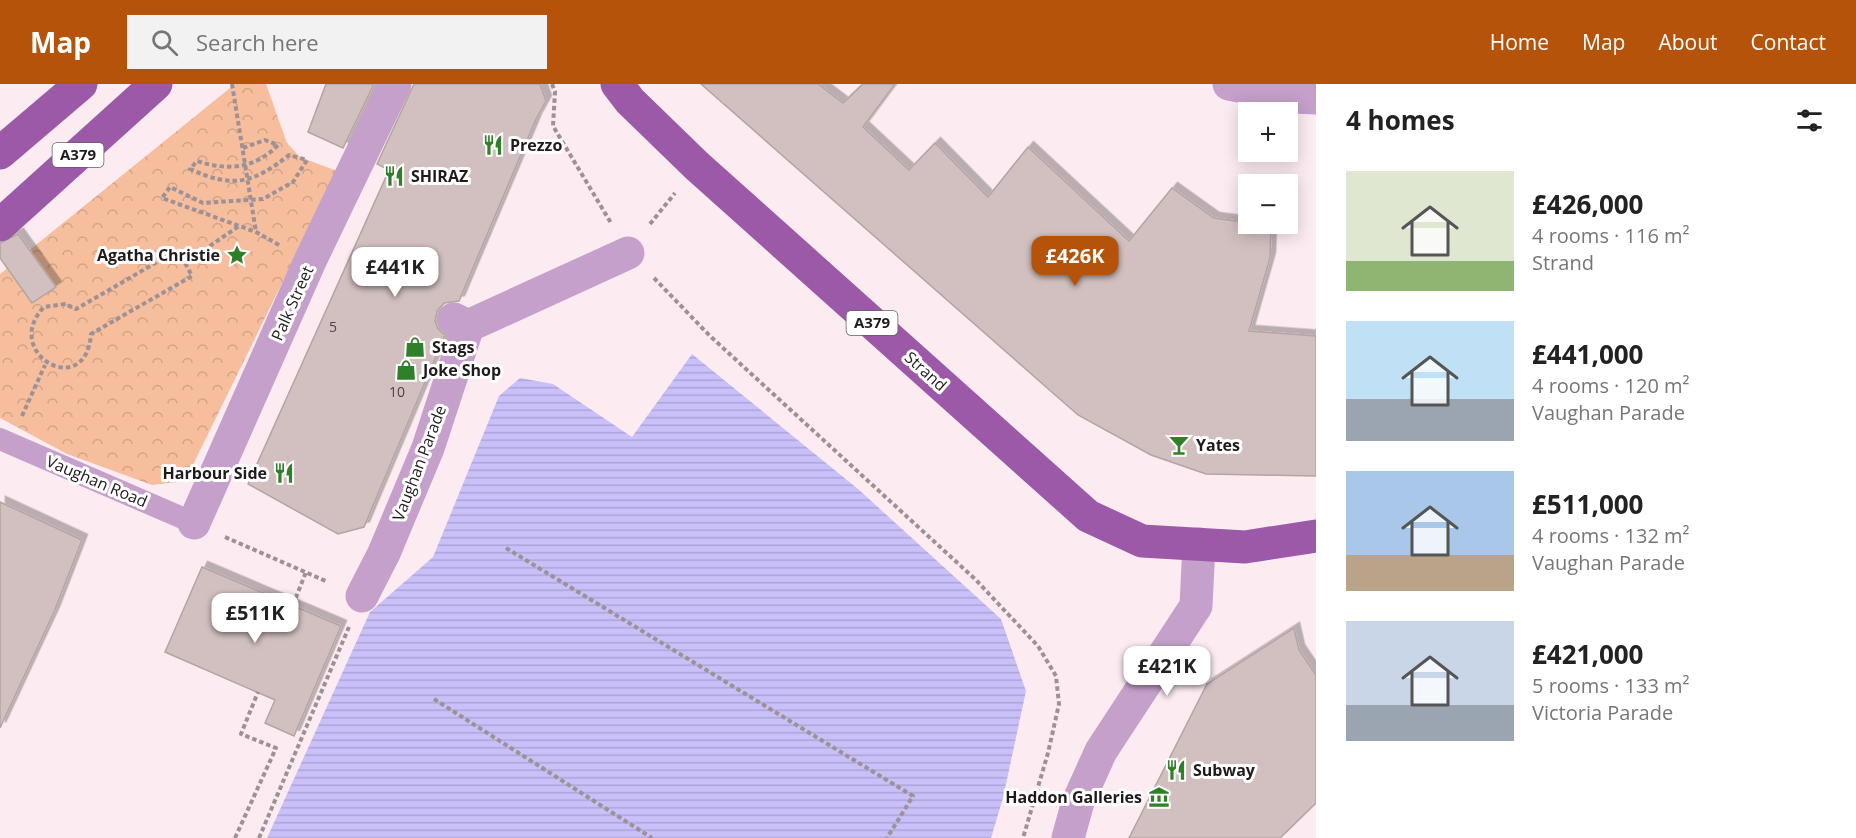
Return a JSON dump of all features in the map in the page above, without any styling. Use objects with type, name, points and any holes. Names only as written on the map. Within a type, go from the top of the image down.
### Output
[{"type":"main road","points":[[0,153],[81,84]]},
{"type":"main road","name":"A379","points":[[0,225],[156,84]]},
{"type":"main road","name":"Strand","points":[[617,84],[630,101],[697,166],[1088,516],[1142,541],[1199,544]]},
{"type":"main road","name":"A379","points":[[1199,544],[1245,548],[1316,536]]},
{"type":"street","name":"Palk Street","points":[[194,523],[310,261],[395,84]]},
{"type":"street","points":[[1229,84],[1302,93]]},
{"type":"street","name":"Vaughan Parade","points":[[362,596],[384,553],[428,448],[461,323],[628,253]]},
{"type":"street","points":[[1068,838],[1078,802],[1101,752],[1196,606],[1199,544]]},
{"type":"lane","name":"Vaughan Road","points":[[3,441],[194,523]]},
{"type":"path","points":[[232,84],[245,165],[248,179],[250,200],[256,232],[162,198],[170,187],[202,203],[250,200],[263,199],[293,182],[307,160],[289,155],[265,174],[248,179],[214,180],[190,169],[197,161],[218,168],[245,165],[265,158],[278,145],[265,140],[243,148]]},
{"type":"path","points":[[552,84],[555,92],[553,126],[628,253],[710,336],[975,579],[1038,646],[1056,676],[1059,704],[1023,838]]},
{"type":"path","points":[[185,263],[240,226]]},
{"type":"path","points":[[178,250],[185,263],[192,276],[91,334],[87,354],[80,361],[61,368],[46,365],[33,355],[27,334],[35,314],[44,307],[65,304],[76,309],[178,250]]},
{"type":"path","points":[[3,441],[46,365]]},
{"type":"path","points":[[194,523],[362,596],[258,838]]},
{"type":"path","points":[[506,548],[913,796],[887,838]]},
{"type":"path","points":[[293,605],[306,572]]},
{"type":"path","points":[[235,838],[276,748],[242,734],[258,692]]},
{"type":"path","points":[[434,699],[652,838]]},
{"type":"green space","points":[[235,84],[266,84],[287,143],[300,157],[337,171],[185,481],[152,485],[67,454],[0,418],[0,274]]},
{"type":"shaded area","points":[[692,354],[858,489],[1001,619],[1026,691],[1003,798],[991,838],[267,838],[370,612],[433,557],[499,396],[520,378],[553,384],[632,437]]},
{"type":"building","points":[[326,84],[374,84],[343,148],[308,132]]},
{"type":"building","points":[[414,84],[540,84],[546,101],[536,119],[459,301],[444,303],[437,311],[435,321],[438,329],[445,335],[364,527],[338,534],[248,484],[389,170],[377,164]]},
{"type":"building","points":[[701,84],[818,84],[843,103],[863,84],[895,84],[863,127],[909,170],[935,143],[988,197],[1028,147],[1129,241],[1172,188],[1214,218],[1238,221],[1238,234],[1271,234],[1270,258],[1249,331],[1316,336],[1316,476],[1206,474],[1151,455],[1078,415]]},
{"type":"building","points":[[18,234],[56,287],[32,303],[0,258],[0,243]]},
{"type":"building","points":[[0,502],[82,540],[54,612],[0,728]]},
{"type":"building","points":[[202,567],[341,626],[294,736],[265,723],[275,700],[165,652]]},
{"type":"building","points":[[1294,628],[1299,650],[1316,675],[1316,803],[1280,838],[1129,838],[1207,684]]},
{"type":"place","name":"Prezzo","points":[[493,145]]},
{"type":"place","name":"SHIRAZ","points":[[394,176]]},
{"type":"place","name":"Agatha Christie","points":[[237,255]]},
{"type":"place","name":"Stags","points":[[415,347]]},
{"type":"place","name":"Joke Shop","points":[[406,370]]},
{"type":"place","name":"Yates","points":[[1179,445]]},
{"type":"place","name":"Harbour Side","points":[[284,473]]},
{"type":"place","name":"Subway","points":[[1176,770]]},
{"type":"place","name":"Haddon Galleries","points":[[1159,797]]}]
